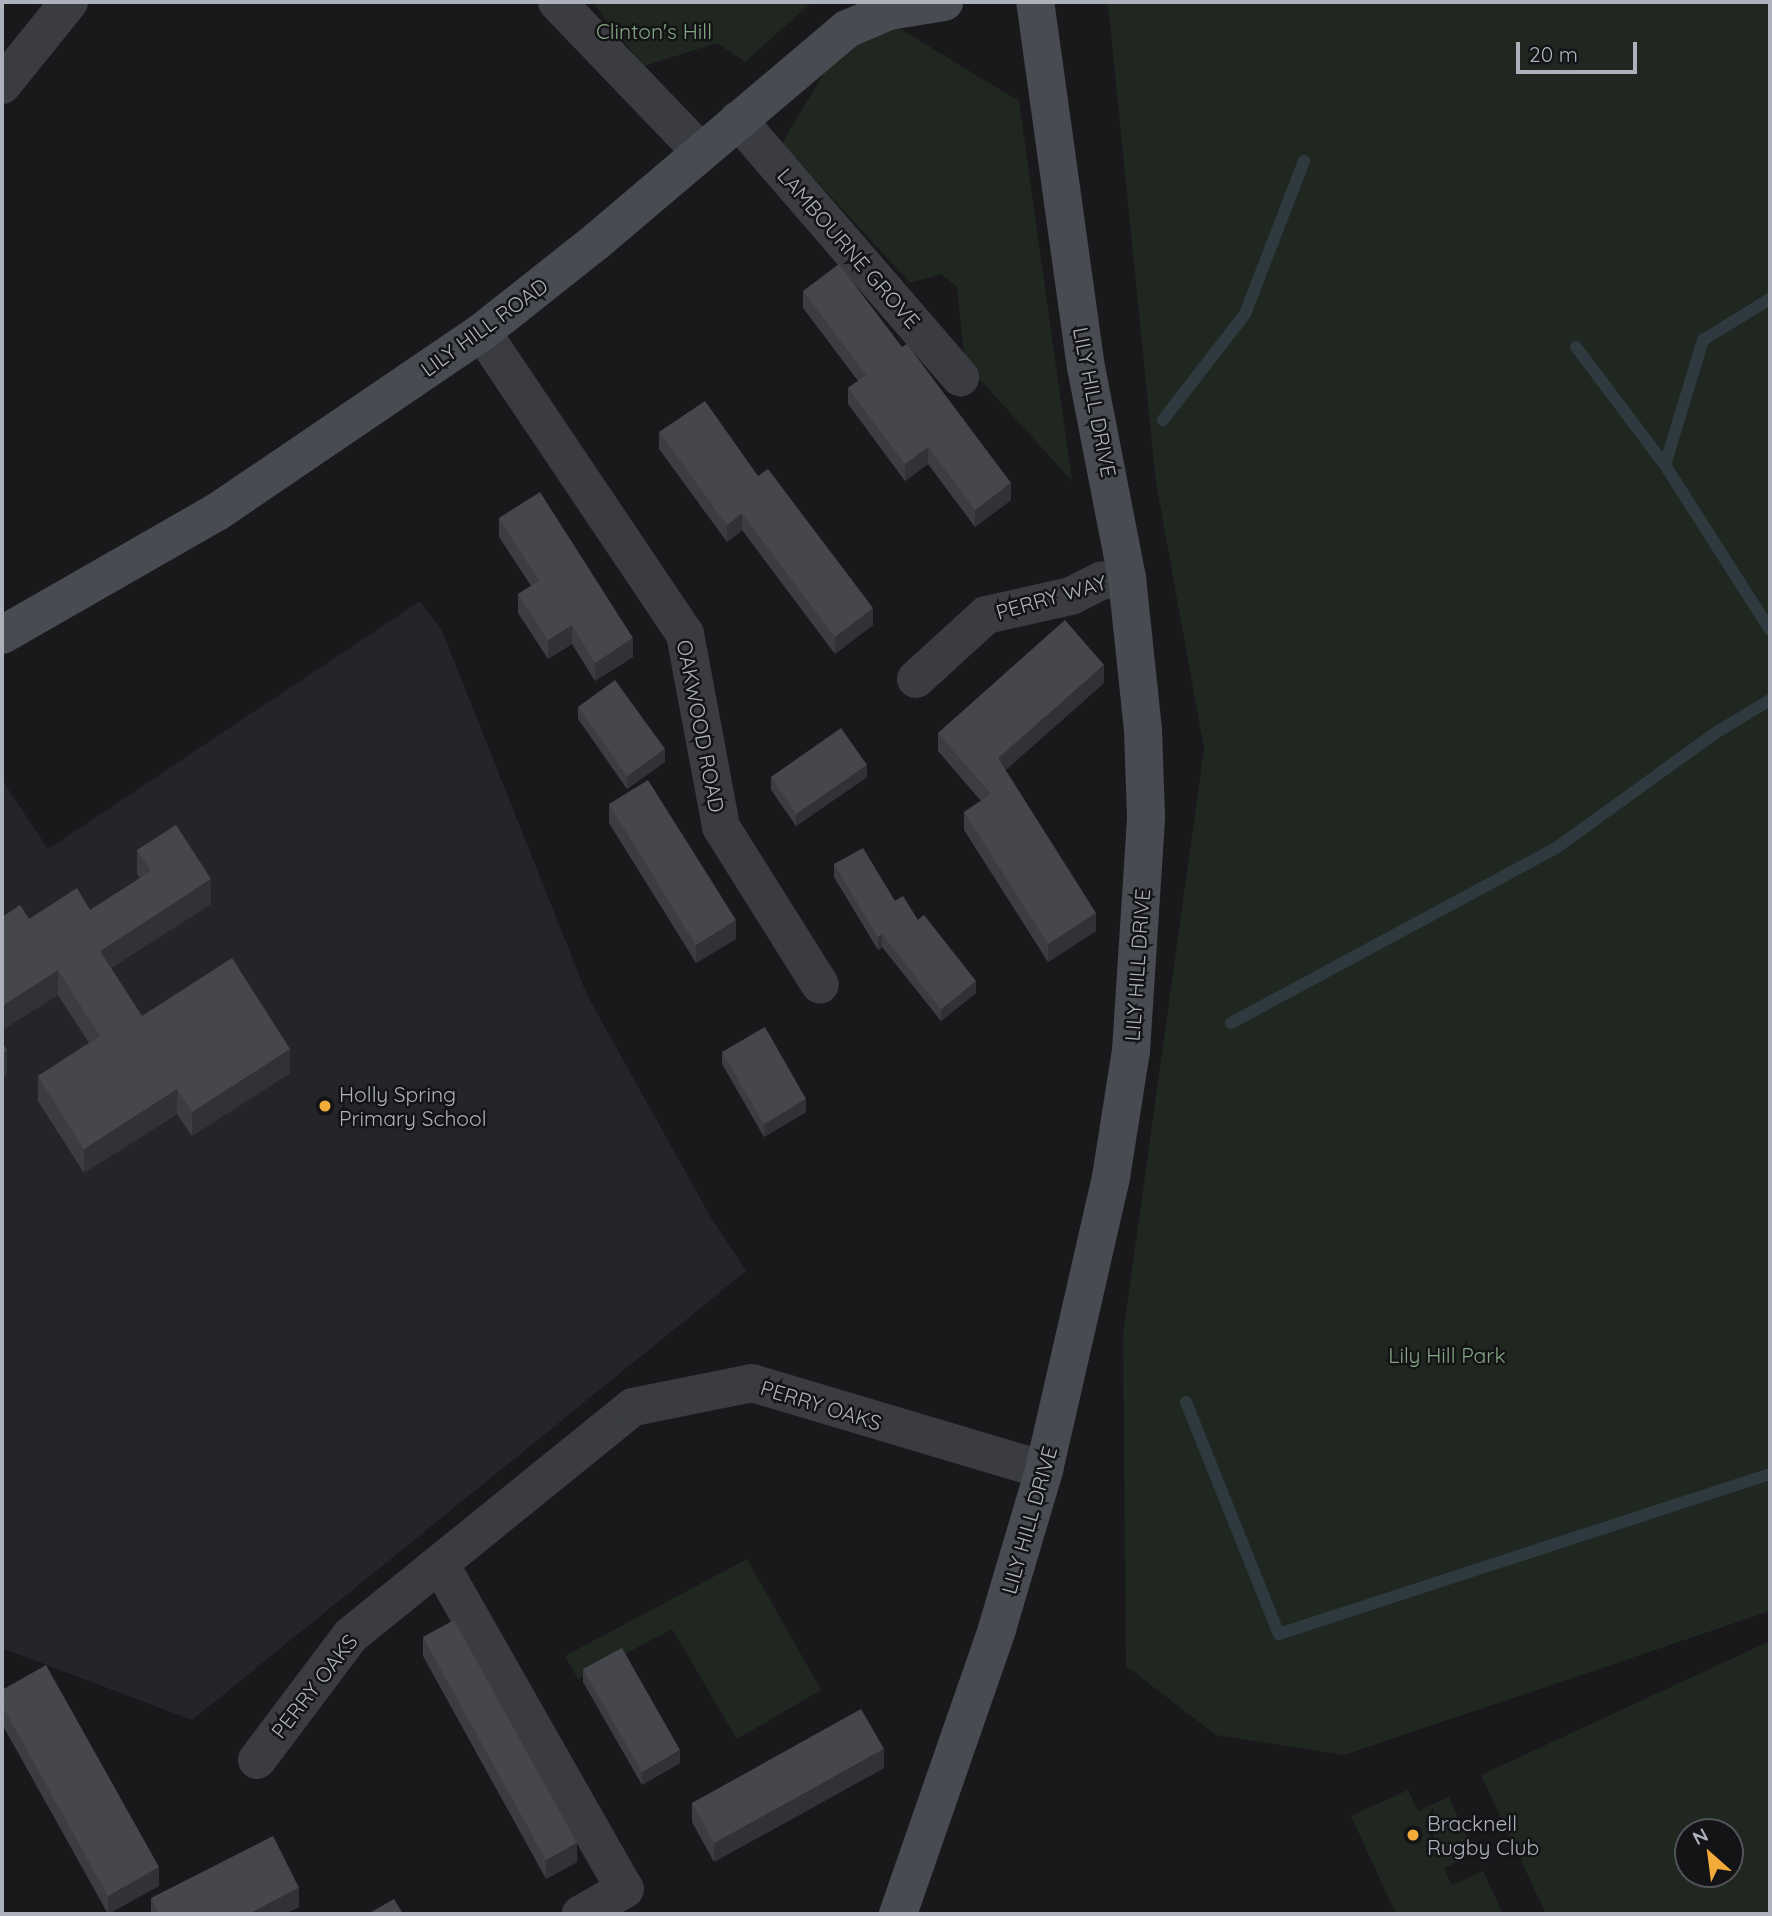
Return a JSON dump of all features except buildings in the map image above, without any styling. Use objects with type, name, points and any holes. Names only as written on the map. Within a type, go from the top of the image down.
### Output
[{"type":"street","points":[[2,85],[69,2]]},
{"type":"street","points":[[557,2],[701,152]]},
{"type":"street","name":"LILY HILL ROAD","points":[[2,635],[217,512],[482,332],[847,29],[900,9],[944,2]]},
{"type":"street","name":"LILY HILL DRIVE","points":[[900,1911],[997,1629],[1044,1470],[1111,1177],[1131,1051],[1146,816],[1143,730],[1127,578],[1086,368],[1035,2]]},
{"type":"street","name":"LAMBOURNE GROVE","points":[[738,120],[960,377]]},
{"type":"street","name":"OAKWOOD ROAD","points":[[482,332],[685,634],[721,827],[820,985]]},
{"type":"street","name":"PERRY WAY","points":[[916,679],[986,615],[1071,596],[1101,581],[1127,578]]},
{"type":"street","name":"PERRY OAKS","points":[[257,1760],[350,1636],[633,1407],[752,1383],[1044,1470]]},
{"type":"street","points":[[440,1564],[625,1889],[581,1914]]},
{"type":"shaded area","name":"Holly Spring Primary School","points":[[420,601],[442,631],[587,995],[710,1216],[746,1271],[192,1720],[2,1648],[2,780],[48,849]]},
{"type":"green space","name":"Clinton's Hill","points":[[592,2],[812,2],[745,62],[717,43],[644,66]]},
{"type":"green space","name":"Lily Hill Park","points":[[1108,2],[1770,2],[1770,1611],[1344,1755],[1216,1735],[1126,1666],[1123,1335],[1204,749],[1156,482]]},
{"type":"green space","points":[[884,19],[1019,101],[1072,481],[965,363],[957,287],[941,274],[910,283],[782,143],[832,60]]},
{"type":"green space","points":[[747,1559],[821,1690],[737,1739],[672,1629],[578,1679],[565,1656]]},
{"type":"green space","points":[[1770,1641],[1770,1914],[1546,1914],[1481,1775]]},
{"type":"green space","name":"Bracknell Rugby Club","points":[[1408,1790],[1418,1811],[1449,1797],[1475,1854],[1444,1868],[1452,1885],[1483,1871],[1503,1914],[1396,1914],[1351,1816]]},
{"type":"waterway","points":[[1163,420],[1245,314],[1304,161]]},
{"type":"waterway","points":[[1665,465],[1703,340],[1770,299]]},
{"type":"waterway","points":[[1576,347],[1665,465],[1770,630]]},
{"type":"waterway","points":[[1231,1023],[1556,848],[1717,732],[1770,700]]},
{"type":"waterway","points":[[1186,1402],[1279,1634],[1770,1474]]},
{"type":"place","name":"Holly Spring Primary School","points":[[325,1106]]},
{"type":"place","name":"Bracknell Rugby Club","points":[[1413,1835]]}]
